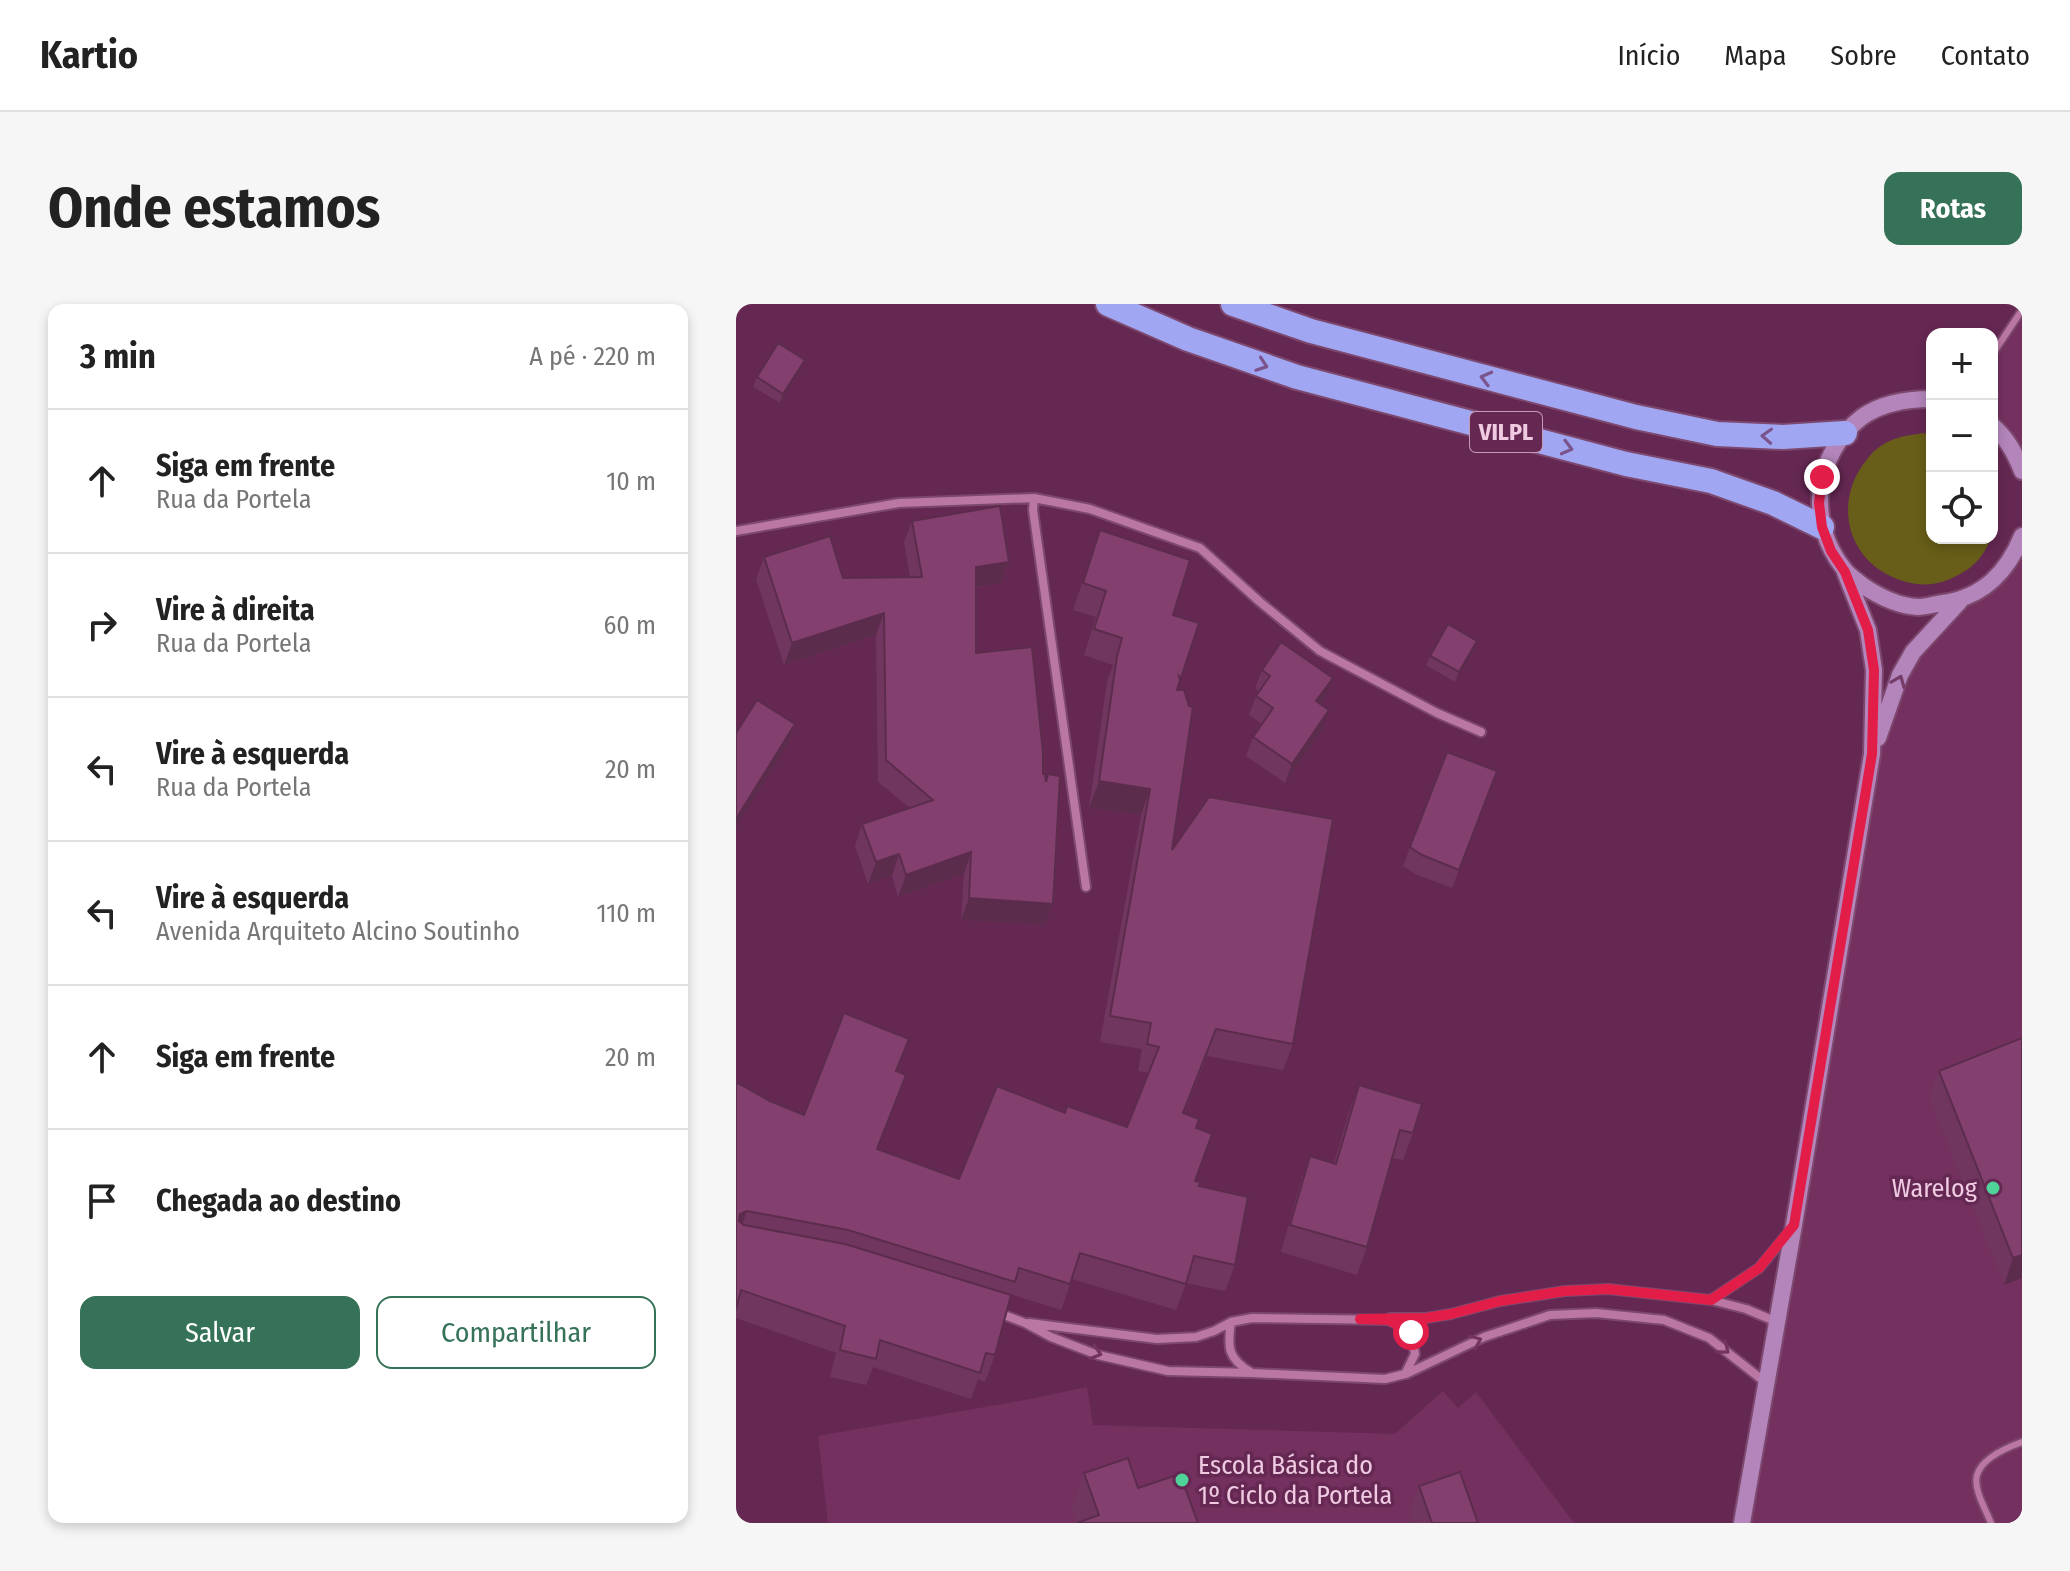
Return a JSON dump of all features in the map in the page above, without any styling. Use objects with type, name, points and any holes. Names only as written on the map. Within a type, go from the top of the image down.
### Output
[{"type":"highway","name":"VILPL","points":[[1108,304],[1188,339],[1297,377],[1626,464],[1711,481],[1773,503],[1822,527]]},
{"type":"highway","name":"VILPL","points":[[1233,304],[1311,331],[1636,417],[1717,434],[1783,437],[1845,433]]},
{"type":"main road","points":[[1742,1523],[1872,754],[1874,670],[1868,630],[1845,572],[1831,551],[1822,527],[1819,503],[1822,477],[1831,454],[1845,433],[1864,416],[1886,405],[1926,399]]},
{"type":"main road","points":[[1998,430],[2016,454],[2022,471]]},
{"type":"main road","points":[[1872,754],[1900,675],[1913,652],[1960,601],[1982,589],[2001,573],[2016,552],[2022,536]]},
{"type":"main road","points":[[1845,572],[1879,597],[1919,607],[1960,601]]},
{"type":"street","points":[[736,531],[899,503],[1034,498],[1090,509],[1200,548],[1320,651],[1437,713],[1481,732]]},
{"type":"street","points":[[1034,498],[1033,510],[1086,887]]},
{"type":"street","points":[[1711,1300],[1759,1268],[1794,1225]]},
{"type":"street","points":[[1025,1323],[1157,1339],[1196,1337],[1231,1322],[1252,1318],[1426,1318],[1500,1301],[1565,1291],[1608,1289],[1711,1300],[1746,1309],[1777,1323]]},
{"type":"street","points":[[985,1308],[1098,1355],[1168,1371],[1385,1379],[1405,1374],[1484,1337],[1550,1315],[1596,1313],[1664,1320],[1709,1338],[1767,1383]]},
{"type":"street","points":[[1360,1319],[1389,1320],[1411,1332],[1415,1354],[1405,1374]]},
{"type":"street","points":[[1231,1322],[1228,1344],[1238,1364],[1252,1373]]},
{"type":"lane","points":[[1998,346],[2022,310]]},
{"type":"lane","points":[[1991,1523],[1978,1489],[1977,1474],[1987,1460],[2022,1442]]},
{"type":"shaded area","points":[[2022,310],[2022,471],[1998,434],[1998,346]]},
{"type":"shaded area","points":[[1926,434],[1926,544],[1988,544],[1967,570],[1945,581],[1918,584],[1884,573],[1869,561],[1851,530],[1848,512],[1850,493],[1857,475],[1881,446],[1904,436]]},
{"type":"shaded area","points":[[2022,536],[2022,1523],[1744,1523],[1872,754],[1913,652],[1982,589]]},
{"type":"shaded area","name":"Escola Básica do 1º Ciclo da Portela","points":[[1087,1387],[1093,1425],[1395,1434],[1443,1391],[1458,1408],[1476,1392],[1574,1523],[828,1523],[818,1436]]},
{"type":"building","points":[[778,343],[805,360],[783,394],[757,377]]},
{"type":"building","points":[[1000,506],[1009,562],[976,567],[976,653],[1032,647],[1043,774],[1046,782],[1048,774],[1060,776],[1053,904],[969,898],[971,852],[906,875],[899,854],[876,862],[862,824],[933,800],[886,760],[884,613],[792,643],[764,557],[830,536],[843,578],[922,577],[912,521]]},
{"type":"building","points":[[1100,530],[1190,560],[1173,615],[1199,623],[1181,678],[1179,676],[1177,690],[1184,690],[1189,706],[1193,707],[1172,850],[1209,797],[1333,819],[1293,1044],[1216,1029],[1183,1113],[1199,1119],[1196,1128],[1212,1134],[1195,1181],[1200,1182],[1199,1186],[1248,1197],[1235,1265],[1194,1256],[1186,1284],[1080,1253],[1070,1284],[1019,1268],[1015,1282],[848,1230],[747,1211],[740,1214],[739,1221],[744,1225],[845,1244],[1011,1295],[995,1355],[986,1353],[980,1373],[880,1340],[876,1359],[840,1350],[845,1326],[741,1290],[736,1309],[736,1082],[804,1115],[844,1013],[909,1039],[896,1071],[906,1075],[877,1149],[959,1179],[997,1086],[1065,1113],[1067,1106],[1127,1127],[1159,1047],[1147,1044],[1151,1023],[1110,1016],[1150,789],[1099,781],[1122,638],[1094,629],[1106,591],[1083,583]]},
{"type":"building","points":[[1448,624],[1477,641],[1459,672],[1430,656]]},
{"type":"building","points":[[1281,642],[1333,678],[1316,701],[1329,710],[1292,764],[1253,737],[1273,708],[1256,696],[1270,676],[1262,670]]},
{"type":"building","points":[[757,700],[795,724],[736,819],[736,733]]},
{"type":"building","points":[[1447,752],[1497,771],[1459,870],[1410,847]]},
{"type":"building","name":"Warelog","points":[[2022,1038],[2022,1255],[2013,1258],[1939,1071]]},
{"type":"building","points":[[1359,1085],[1422,1104],[1413,1133],[1400,1130],[1367,1247],[1290,1225],[1310,1156],[1336,1164]]},
{"type":"building","points":[[1128,1458],[1138,1488],[1180,1474],[1198,1523],[1077,1523],[1099,1515],[1084,1473]]},
{"type":"building","points":[[1460,1472],[1478,1523],[1432,1523],[1419,1486]]},
{"type":"place","name":"Warelog","points":[[1993,1188]]},
{"type":"place","name":"Escola Básica do 1º Ciclo da Portela","points":[[1182,1480]]},
{"type":"route","points":[[1411,1332],[1389,1320],[1360,1319],[1426,1318],[1500,1301],[1565,1291],[1608,1289],[1711,1300],[1759,1268],[1794,1225],[1872,754],[1874,670],[1868,630],[1845,572],[1831,551],[1822,527],[1819,503],[1822,477]]}]
